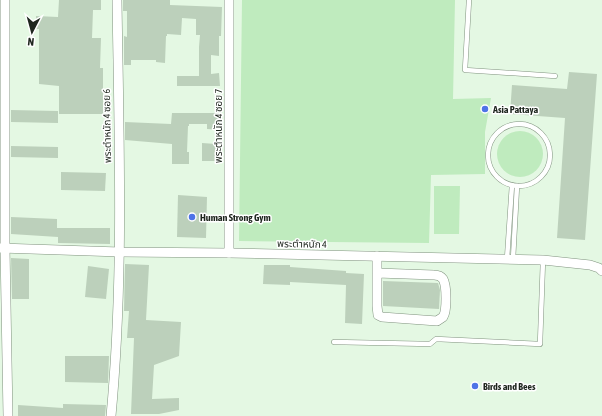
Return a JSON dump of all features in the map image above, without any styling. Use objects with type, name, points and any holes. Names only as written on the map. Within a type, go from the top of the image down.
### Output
[{"type":"street","points":[[5,0],[2,248],[8,416]]},
{"type":"street","name":"พระตำหนัก 4 ซอย 6","points":[[111,416],[115,375],[120,252],[117,0]]},
{"type":"street","name":"พระตำหนัก 4 ซอย 7","points":[[229,0],[229,253]]},
{"type":"street","name":"พระตำหนัก 4","points":[[2,248],[120,252],[543,260],[590,265],[599,268],[602,271]]},
{"type":"street","points":[[377,256],[377,273],[377,310],[378,315],[437,320],[443,317],[445,311],[445,288],[441,277],[434,275],[377,273]]},
{"type":"lane","points":[[469,0],[465,70],[555,76]]},
{"type":"lane","points":[[522,123],[539,130],[546,139],[550,149],[550,160],[547,169],[540,178],[530,184],[515,185],[498,178],[490,168],[488,146],[496,133],[506,126],[522,123]]},
{"type":"lane","points":[[510,259],[515,185]]},
{"type":"lane","points":[[334,342],[430,344],[436,339],[540,344],[543,260]]},
{"type":"green space","points":[[242,0],[455,0],[453,99],[491,98],[485,132],[485,174],[431,175],[429,243],[239,241]]},
{"type":"green space","points":[[520,131],[533,135],[539,141],[543,154],[539,167],[533,173],[520,177],[507,173],[501,167],[497,154],[501,141],[507,135]]},
{"type":"green space","points":[[434,186],[460,186],[459,234],[434,234]]},
{"type":"building","points":[[59,0],[101,0],[101,10],[93,10],[92,38],[101,38],[100,68],[103,68],[103,114],[59,114],[59,86],[39,84],[39,29],[36,29],[36,16],[58,17]]},
{"type":"building","points":[[123,0],[170,0],[170,5],[222,7],[221,36],[219,36],[219,56],[211,55],[211,74],[219,73],[220,86],[177,86],[177,76],[199,76],[200,35],[196,35],[196,19],[182,18],[181,35],[167,34],[165,63],[156,62],[156,60],[131,60],[131,65],[124,65],[124,36],[127,37],[127,11],[123,11]]},
{"type":"building","points":[[569,72],[597,74],[585,240],[557,238],[565,118],[510,114],[512,85],[567,89]]},
{"type":"building","points":[[11,110],[58,111],[58,123],[11,122]]},
{"type":"building","points":[[172,113],[222,113],[222,130],[207,129],[207,124],[189,124],[187,152],[189,152],[189,164],[172,164],[172,144],[125,140],[125,122],[171,124]]},
{"type":"building","points":[[202,143],[216,144],[216,161],[202,161]]},
{"type":"building","points":[[11,146],[58,147],[58,158],[11,157]]},
{"type":"building","points":[[61,172],[106,173],[105,191],[61,190]]},
{"type":"building","name":"Human Strong Gym","points":[[178,195],[207,197],[206,238],[177,237]]},
{"type":"building","points":[[11,217],[57,219],[57,228],[110,228],[110,244],[58,243],[58,237],[11,234]]},
{"type":"building","points":[[11,258],[29,259],[29,299],[12,299]]},
{"type":"building","points":[[125,264],[149,265],[146,320],[181,322],[179,356],[154,365],[152,399],[179,398],[179,410],[159,414],[131,414],[134,338],[127,338],[129,311],[124,311]]},
{"type":"building","points":[[264,265],[290,265],[290,267],[346,271],[346,273],[364,274],[362,324],[345,323],[346,285],[290,282],[290,285],[263,284]]},
{"type":"building","points":[[88,266],[109,269],[106,299],[85,297]]},
{"type":"building","points":[[383,281],[438,283],[440,290],[439,309],[383,306]]},
{"type":"building","points":[[65,356],[109,356],[108,383],[65,382]]},
{"type":"building","points":[[63,404],[106,405],[105,416],[18,416],[18,405],[63,408]]},
{"type":"place","name":"Asia Pattaya","points":[[485,109]]},
{"type":"place","name":"Human Strong Gym","points":[[192,217]]},
{"type":"place","name":"Birds and Bees","points":[[475,386]]}]
